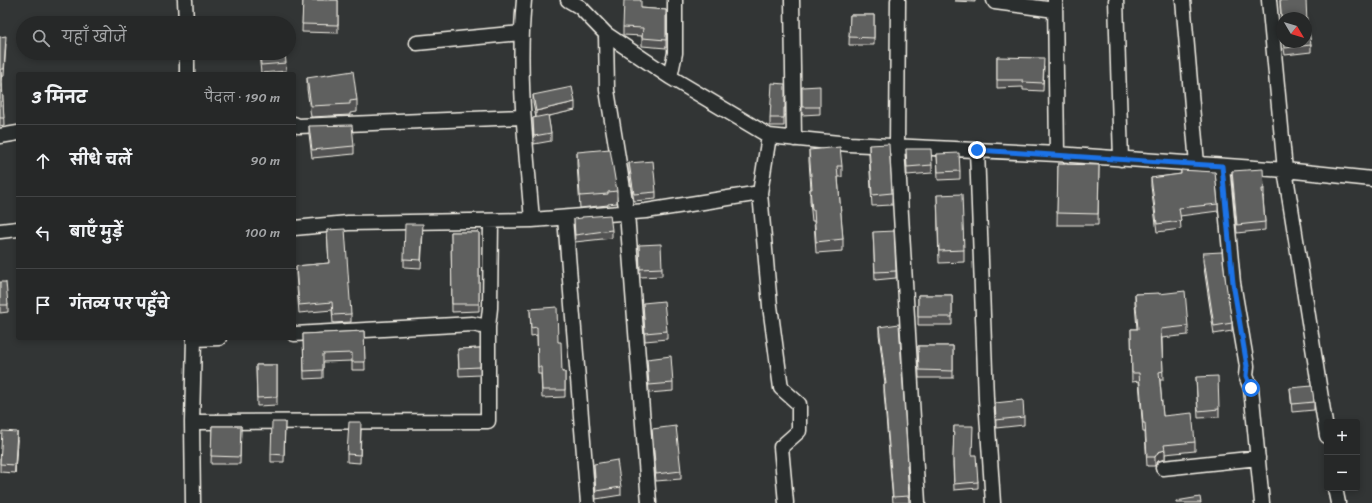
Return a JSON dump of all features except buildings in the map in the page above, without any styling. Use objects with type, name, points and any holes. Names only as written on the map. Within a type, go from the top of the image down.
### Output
[{"type":"street","points":[[186,0],[186,16]]},
{"type":"street","points":[[524,0],[521,33],[523,117],[532,220]]},
{"type":"street","points":[[568,0],[580,7],[606,34],[670,77],[769,136],[849,144],[1057,154],[1285,170],[1372,179]]},
{"type":"street","points":[[670,77],[675,53],[674,0]]},
{"type":"street","points":[[792,0],[794,139]]},
{"type":"street","points":[[898,0],[897,147],[918,503]]},
{"type":"street","points":[[994,0],[995,2],[1055,5],[1057,154]]},
{"type":"street","points":[[1116,0],[1121,159]]},
{"type":"street","points":[[1183,0],[1197,164]]},
{"type":"street","points":[[1269,0],[1285,170],[1324,419]]},
{"type":"street","points":[[417,43],[521,33]]},
{"type":"street","points":[[606,34],[607,90],[626,213],[649,503]]},
{"type":"street","points":[[186,60],[187,72]]},
{"type":"street","points":[[296,125],[523,117]]},
{"type":"street","points":[[0,136],[16,133]]},
{"type":"street","points":[[769,136],[760,193],[770,306],[781,388],[799,404],[799,431],[781,447],[786,503]]},
{"type":"street","points":[[977,150],[986,399],[993,503]]},
{"type":"street","points":[[1222,166],[1233,283],[1247,366],[1246,376],[1251,388],[1262,503]]},
{"type":"street","points":[[296,228],[348,223],[491,221],[565,218],[646,211],[760,193]]},
{"type":"street","points":[[565,218],[588,503]]},
{"type":"street","points":[[192,422],[488,421],[488,327],[490,308],[491,221]]},
{"type":"street","points":[[0,231],[16,229]]},
{"type":"street","points":[[296,334],[472,324],[488,327]]},
{"type":"street","points":[[192,503],[194,340]]},
{"type":"street","points":[[1163,468],[1258,458]]},
{"type":"street","points":[[1336,491],[1338,503]]},
{"type":"route","points":[[977,150],[1057,154],[1222,166],[1233,283],[1247,366],[1246,376],[1251,388]]}]
